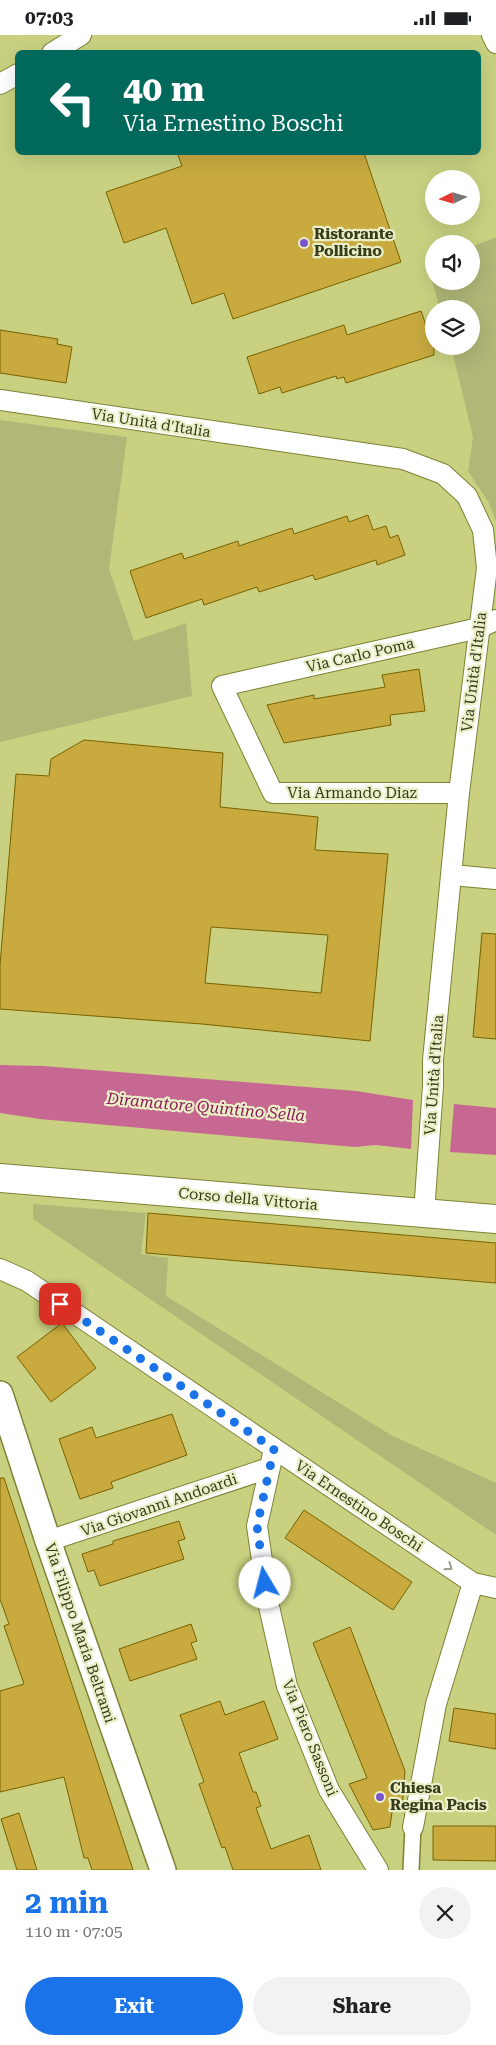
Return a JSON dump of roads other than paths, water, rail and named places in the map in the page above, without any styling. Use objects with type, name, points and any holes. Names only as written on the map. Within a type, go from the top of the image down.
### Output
[{"type":"main road","name":"Corso della Vittoria","points":[[0,1178],[496,1219]]},
{"type":"street","points":[[57,50],[81,35]]},
{"type":"street","points":[[492,35],[496,43]]},
{"type":"street","points":[[0,84],[15,76]]},
{"type":"street","name":"Via Unità d'Italia","points":[[0,400],[403,459],[443,474],[467,497],[483,530],[487,568],[488,624],[459,793],[432,1060],[432,1095],[424,1213]]},
{"type":"street","name":"Via Carlo Poma","points":[[222,686],[488,624]]},
{"type":"street","name":"Via Armando Diaz","points":[[222,686],[273,793],[459,793]]},
{"type":"street","points":[[452,875],[496,879]]},
{"type":"street","name":"Via Ernestino Boschi","points":[[0,1269],[27,1281],[271,1459],[473,1583],[496,1588]]},
{"type":"street","name":"Via Filippo Maria Beltrami","points":[[0,1394],[48,1541],[163,1870]]},
{"type":"street","name":"Via Giovanni Andoardi","points":[[48,1541],[271,1459]]},
{"type":"street","name":"Via Piero Sassoni","points":[[271,1459],[257,1526],[268,1602],[287,1685],[329,1790],[378,1870]]},
{"type":"street","points":[[412,1870],[413,1827],[436,1704],[473,1583]]},
{"type":"water","name":"Diramatore Quintino Sella","points":[[0,1065],[43,1066],[356,1091],[413,1100],[411,1149],[376,1145],[355,1147],[40,1119],[0,1113]]},
{"type":"water","points":[[454,1104],[496,1108],[496,1155],[450,1152]]},
{"type":"place","name":"Ristorante Pollicino","points":[[304,243]]},
{"type":"place","name":"Chiesa Regina Pacis","points":[[380,1797]]}]
